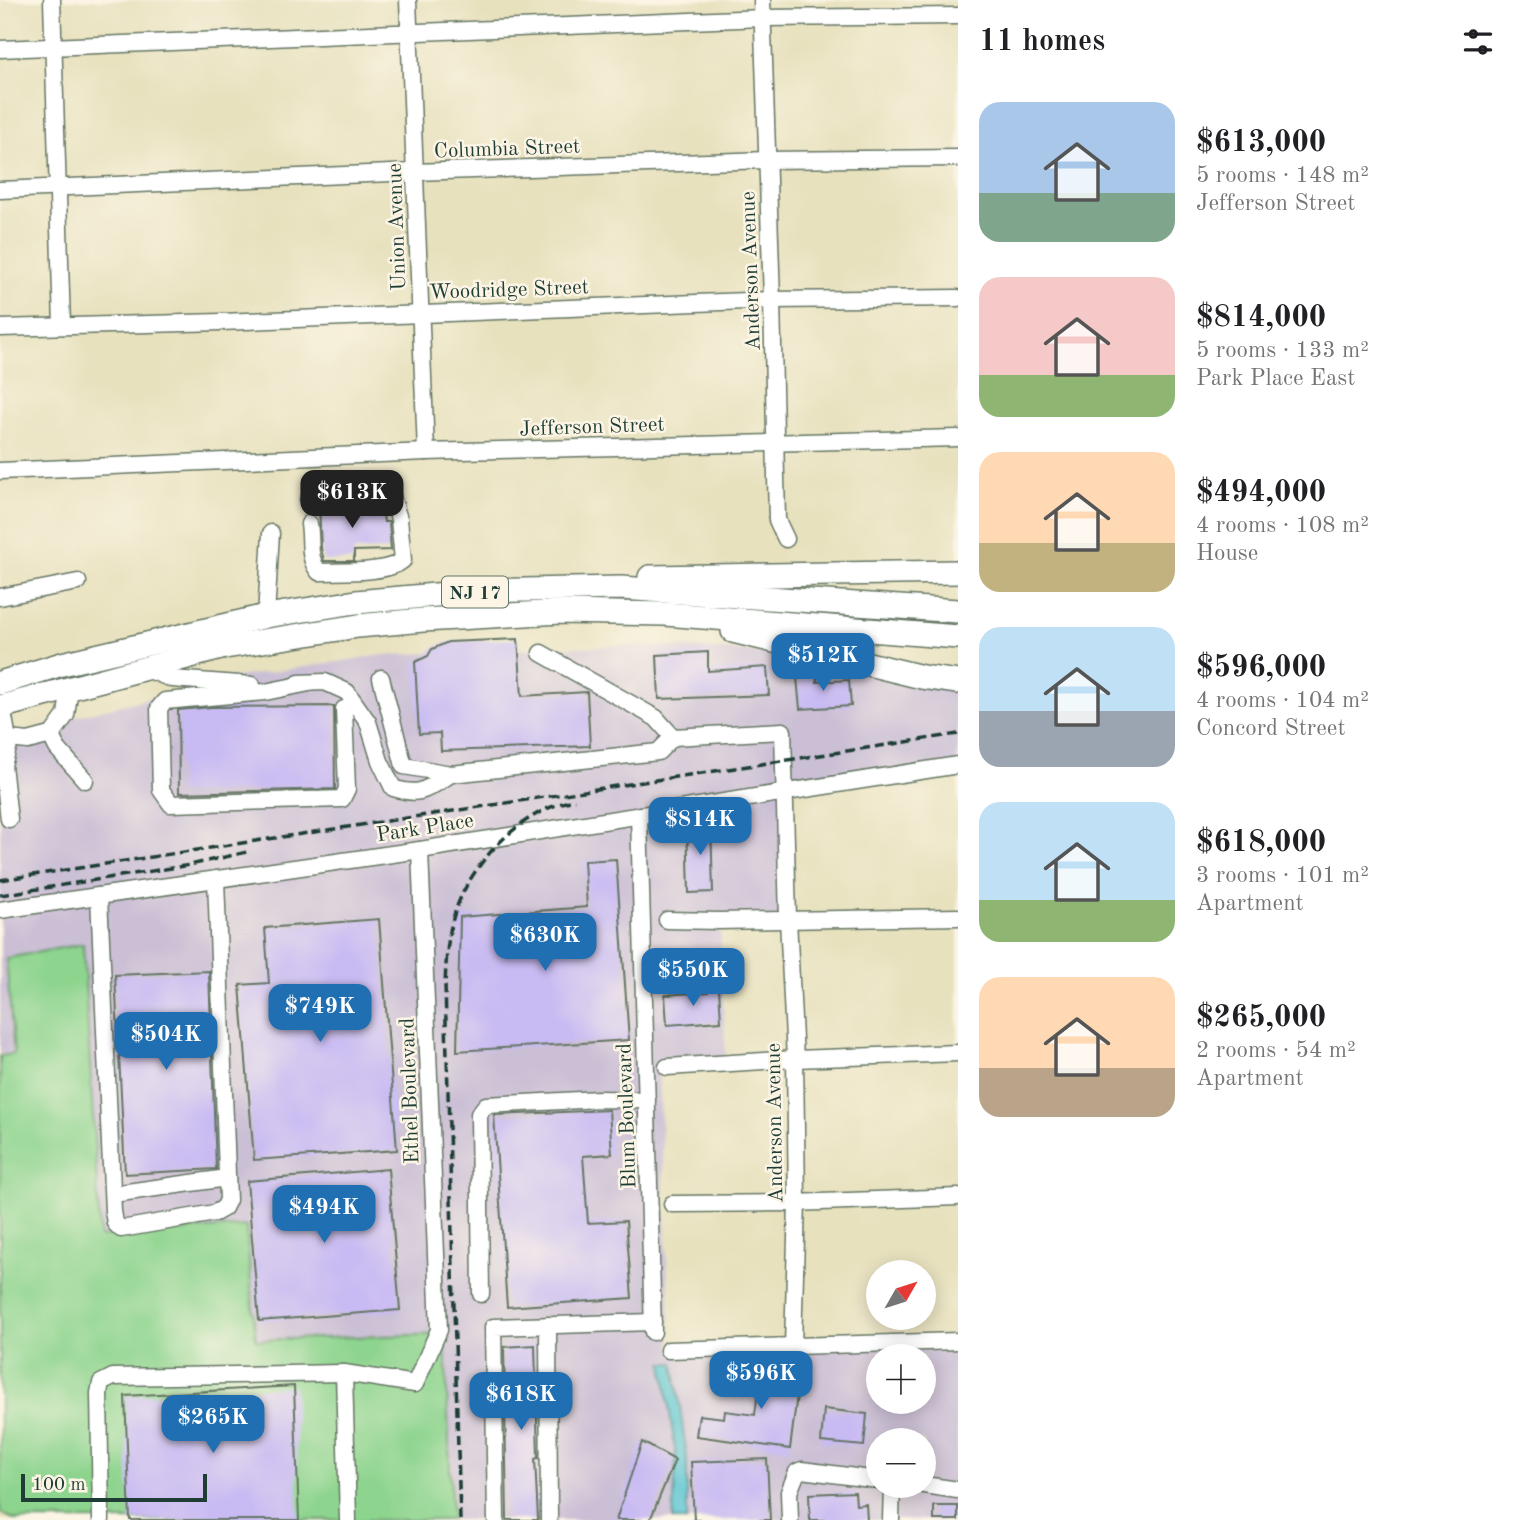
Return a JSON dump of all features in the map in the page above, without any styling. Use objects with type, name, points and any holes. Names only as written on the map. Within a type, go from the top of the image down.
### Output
[{"type":"highway","points":[[481,591],[626,578],[958,572]]},
{"type":"highway","name":"NJ 17","points":[[0,683],[62,664],[266,616],[356,602],[481,591],[621,588],[958,611]]},
{"type":"highway","name":"NJ 17","points":[[1,707],[143,667],[225,648],[358,626],[562,612],[666,614],[958,637]]},
{"type":"highway","points":[[666,614],[887,669],[951,681]]},
{"type":"street","points":[[52,0],[62,326]]},
{"type":"street","name":"Union Avenue","points":[[408,0],[426,452]]},
{"type":"street","name":"Anderson Avenue","points":[[762,0],[776,520],[786,539]]},
{"type":"street","points":[[0,49],[763,18],[958,16]]},
{"type":"street","name":"Columbia Street","points":[[0,190],[767,160],[958,158]]},
{"type":"street","name":"Woodridge Street","points":[[0,328],[221,323],[772,300],[958,298]]},
{"type":"street","name":"Jefferson Street","points":[[0,471],[426,452],[958,438]]},
{"type":"street","points":[[308,501],[313,495],[323,493],[383,491],[391,494],[399,519],[404,548],[403,560],[382,568],[319,572],[312,563],[309,524]]},
{"type":"street","points":[[266,616],[271,533]]},
{"type":"street","points":[[0,597],[78,582]]},
{"type":"street","points":[[381,678],[404,766],[451,774],[658,752],[673,737],[656,718],[541,653]]},
{"type":"street","points":[[143,667],[172,679],[253,685],[325,682],[347,692],[368,722],[380,761],[393,788],[410,793],[428,789],[451,774]]},
{"type":"street","points":[[309,683],[265,692],[164,702],[159,708],[161,790],[171,804],[342,799],[348,789],[344,709]]},
{"type":"street","points":[[9,739],[28,741],[51,734],[66,715],[70,687]]},
{"type":"street","points":[[1,707],[9,739],[3,774],[9,819]]},
{"type":"street","name":"Anderson Avenue","points":[[673,737],[783,731],[795,1059],[797,1201],[793,1347]]},
{"type":"street","points":[[51,734],[57,748],[85,780]]},
{"type":"street","name":"Park Place","points":[[0,910],[420,850],[958,765]]},
{"type":"street","name":"Blum Boulevard","points":[[548,1325],[653,1327],[639,815]]},
{"type":"street","name":"Ethel Boulevard","points":[[344,1373],[415,1384],[439,1330],[420,850]]},
{"type":"street","points":[[99,896],[113,1194],[115,1223],[121,1228],[215,1213],[224,1208],[228,1200],[216,879]]},
{"type":"street","points":[[667,920],[958,917]]},
{"type":"street","points":[[667,1067],[795,1059],[958,1054]]},
{"type":"street","points":[[481,1294],[480,1114],[486,1105],[599,1099],[647,1100]]},
{"type":"street","points":[[113,1194],[227,1178]]},
{"type":"street","points":[[672,1204],[958,1197]]},
{"type":"street","points":[[496,1520],[493,1327],[548,1325],[549,1520]]},
{"type":"street","points":[[668,1350],[958,1341]]},
{"type":"street","points":[[101,1520],[101,1383],[114,1377],[344,1373],[348,1520]]},
{"type":"street","points":[[790,1520],[789,1492],[797,1472],[803,1470],[866,1478]]},
{"type":"street","points":[[936,1487],[958,1490]]},
{"type":"street","points":[[891,1520],[892,1498]]},
{"type":"shaded area","points":[[636,645],[761,652],[958,682],[958,766],[787,791],[790,919],[720,921],[726,1065],[659,1071],[671,1350],[958,1340],[958,1520],[454,1520],[445,1333],[257,1339],[247,1225],[101,1237],[84,943],[5,957],[13,1054],[0,1054],[0,740],[69,718],[231,678],[383,655]]},
{"type":"green space","points":[[83,944],[100,1237],[246,1226],[256,1340],[445,1334],[452,1520],[15,1520],[0,1511],[0,1056],[14,1054],[6,958]]},
{"type":"water","points":[[663,1363],[674,1363],[687,1458],[687,1520],[673,1520],[676,1457]]},
{"type":"building","points":[[381,502],[384,522],[389,522],[391,550],[354,551],[354,561],[324,561],[319,505]]},
{"type":"building","points":[[518,639],[522,696],[587,692],[590,746],[441,751],[440,733],[419,734],[415,662],[428,656],[432,649],[448,642]]},
{"type":"building","points":[[708,652],[708,671],[767,667],[769,695],[659,699],[657,655]]},
{"type":"building","points":[[817,676],[817,682],[849,680],[851,706],[800,709],[797,678]]},
{"type":"building","points":[[334,706],[335,789],[179,793],[178,710],[212,707]]},
{"type":"building","points":[[711,822],[713,892],[689,893],[687,823]]},
{"type":"building","points":[[616,859],[629,1040],[457,1051],[460,917],[587,907],[584,861]]},
{"type":"building","points":[[379,919],[397,1150],[254,1160],[240,985],[269,983],[265,928]]},
{"type":"building","points":[[209,971],[216,1169],[125,1174],[115,975]]},
{"type":"building","points":[[719,988],[721,1021],[667,1025],[665,995],[708,992],[708,989]]},
{"type":"building","points":[[609,1110],[612,1154],[583,1156],[588,1223],[626,1221],[632,1298],[507,1307],[494,1115]]},
{"type":"building","points":[[388,1169],[400,1310],[259,1321],[247,1181]]},
{"type":"building","points":[[535,1345],[538,1520],[507,1520],[504,1347]]},
{"type":"building","points":[[762,1358],[796,1359],[792,1386],[798,1387],[790,1449],[696,1436],[699,1415],[724,1418],[725,1411],[755,1415]]},
{"type":"building","points":[[294,1386],[299,1520],[130,1520],[125,1396]]},
{"type":"building","points":[[824,1409],[867,1414],[864,1446],[821,1442]]},
{"type":"building","points":[[642,1442],[675,1460],[650,1520],[616,1520]]},
{"type":"building","points":[[767,1459],[770,1520],[694,1520],[691,1462]]},
{"type":"building","points":[[855,1492],[856,1505],[866,1504],[867,1520],[810,1520],[809,1494]]},
{"type":"building","points":[[934,1506],[958,1506],[958,1520],[934,1520]]},
{"type":"railway","points":[[0,880],[958,734]]},
{"type":"railway","points":[[460,1520],[445,985],[448,941],[461,896],[472,877],[500,842],[535,815],[555,805],[575,800]]},
{"type":"railway","points":[[0,895],[190,865],[251,851]]}]
